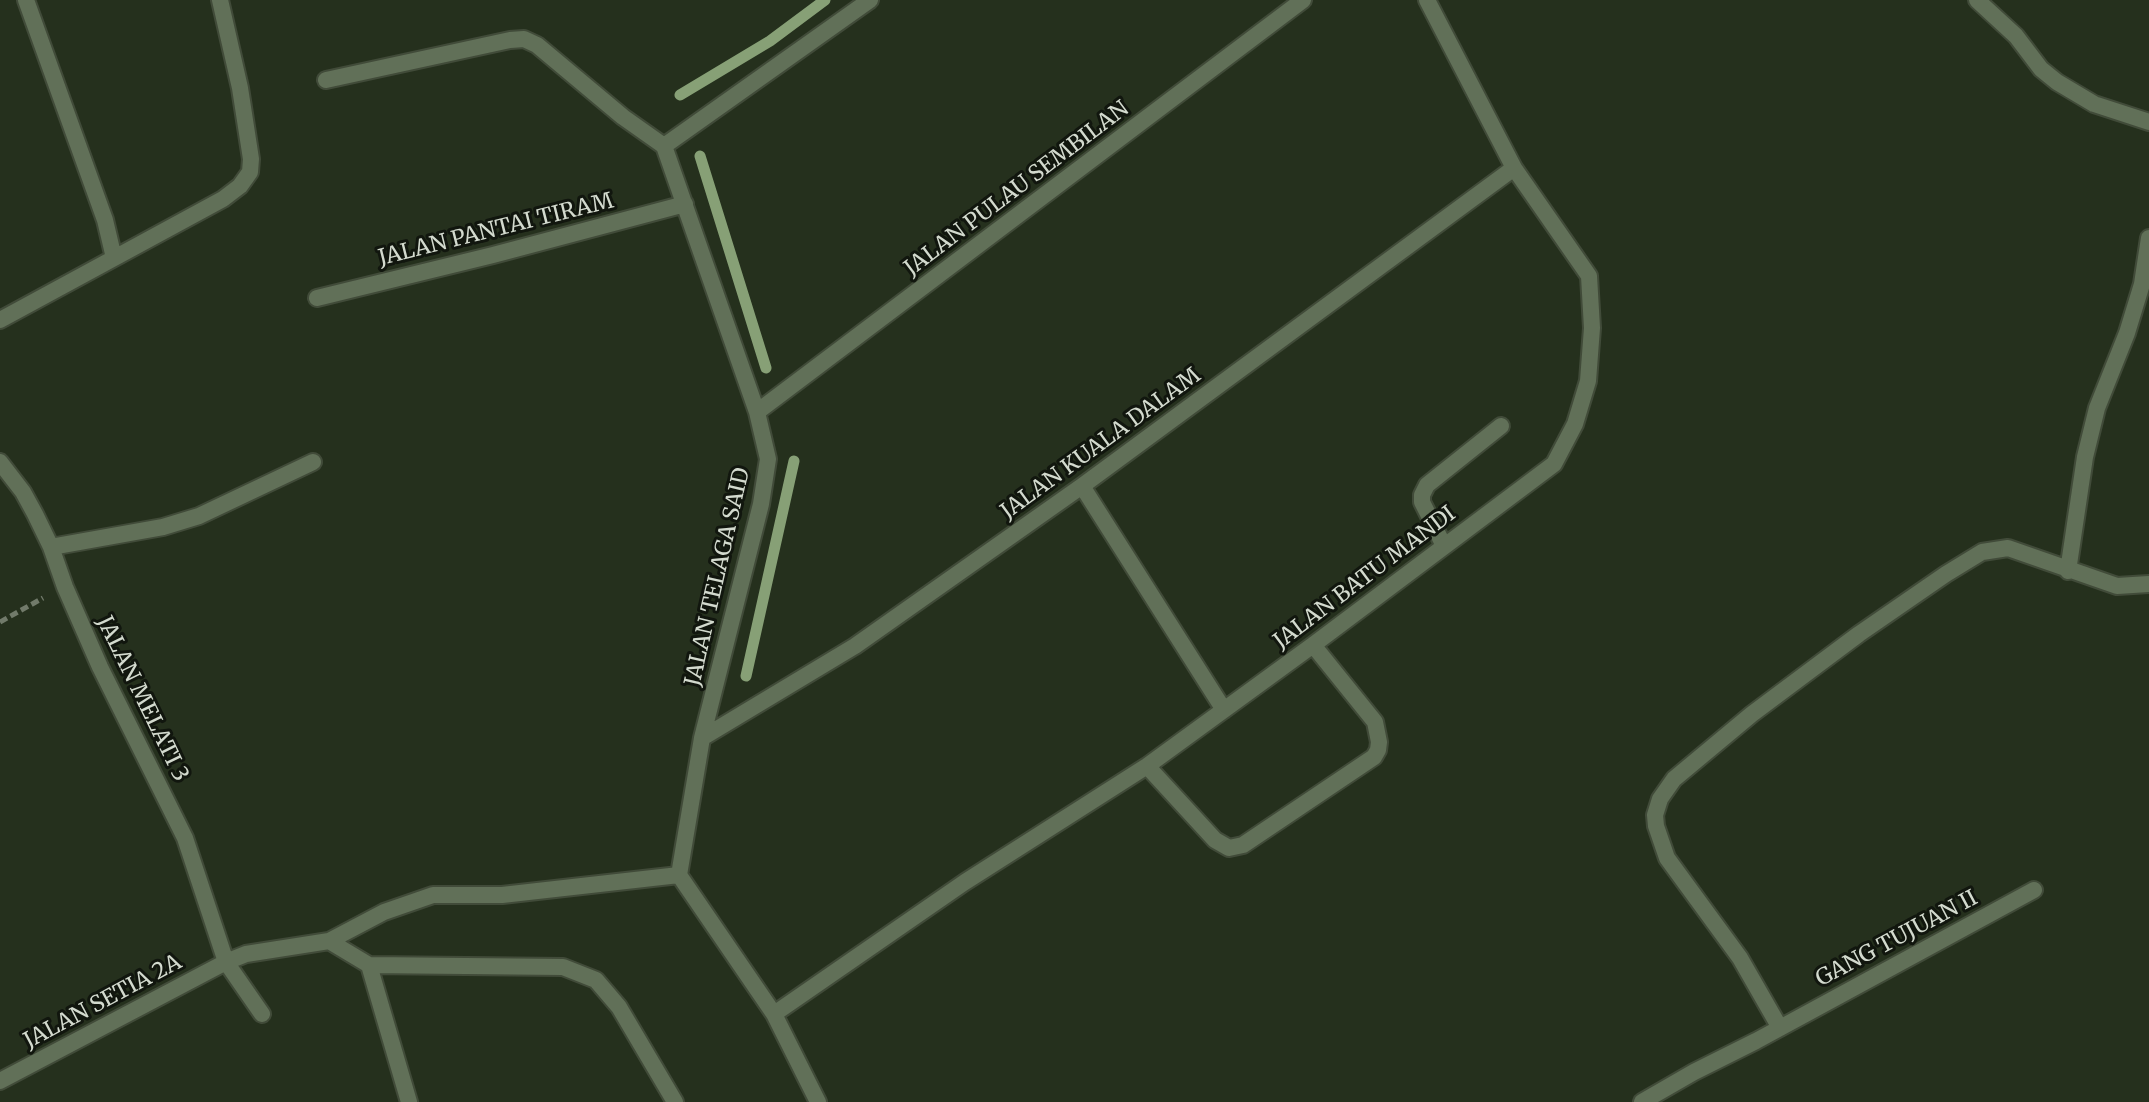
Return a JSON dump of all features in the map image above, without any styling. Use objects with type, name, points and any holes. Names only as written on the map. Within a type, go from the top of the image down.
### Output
[{"type":"street","points":[[26,0],[105,220],[114,258]]},
{"type":"street","points":[[0,320],[223,199],[240,186],[250,172],[240,88],[220,0]]},
{"type":"street","points":[[326,80],[524,39],[537,45],[623,117],[664,146],[870,0]]},
{"type":"street","name":"JALAN PULAU SEMBILAN","points":[[757,412],[1303,0]]},
{"type":"street","name":"JALAN BATU MANDI","points":[[774,1014],[965,882],[1147,766],[1554,464],[1575,424],[1588,381],[1592,328],[1589,276],[1514,168],[1427,0]]},
{"type":"street","points":[[1977,0],[2016,36],[2041,69],[2057,82],[2094,104],[2149,122]]},
{"type":"street","name":"JALAN TELAGA SAID","points":[[664,146],[757,412],[768,459],[761,504],[702,738],[679,875]]},
{"type":"street","name":"JALAN KUALA DALAM","points":[[702,738],[855,646],[1082,486],[1514,168]]},
{"type":"street","name":"JALAN PANTAI TIRAM","points":[[317,298],[685,204]]},
{"type":"street","points":[[2068,571],[2085,457],[2097,408],[2127,333],[2142,284],[2149,238]]},
{"type":"street","points":[[1444,546],[1422,502],[1422,495],[1427,485],[1501,426]]},
{"type":"street","points":[[51,547],[163,527],[199,516],[313,462]]},
{"type":"street","name":"JALAN MELATI 3","points":[[0,463],[23,492],[51,547],[100,667],[185,838],[226,962],[262,1014]]},
{"type":"street","points":[[1082,486],[1224,710]]},
{"type":"street","points":[[1780,1028],[1740,958],[1667,858],[1655,815],[1660,799],[1674,779],[1752,714],[1859,634],[1982,552],[2008,548],[2117,586],[2149,584]]},
{"type":"street","points":[[1147,766],[1215,840],[1229,848],[1243,845],[1374,757],[1379,742],[1375,722],[1313,645]]},
{"type":"street","points":[[329,941],[384,912],[433,895],[502,895],[679,875],[774,1014],[818,1102]]},
{"type":"street","name":"GANG TUJUAN II","points":[[1642,1102],[2034,890]]},
{"type":"street","points":[[329,941],[369,965],[563,967],[596,980],[619,1007],[675,1102]]},
{"type":"street","name":"JALAN SETIA 2A","points":[[0,1081],[226,962],[246,954],[329,941]]},
{"type":"street","points":[[369,965],[409,1102]]},
{"type":"path","points":[[0,622],[65,587]]},
{"type":"waterway","points":[[680,95],[770,41],[825,0]]},
{"type":"waterway","points":[[700,156],[766,368]]},
{"type":"waterway","points":[[746,676],[794,461]]}]
